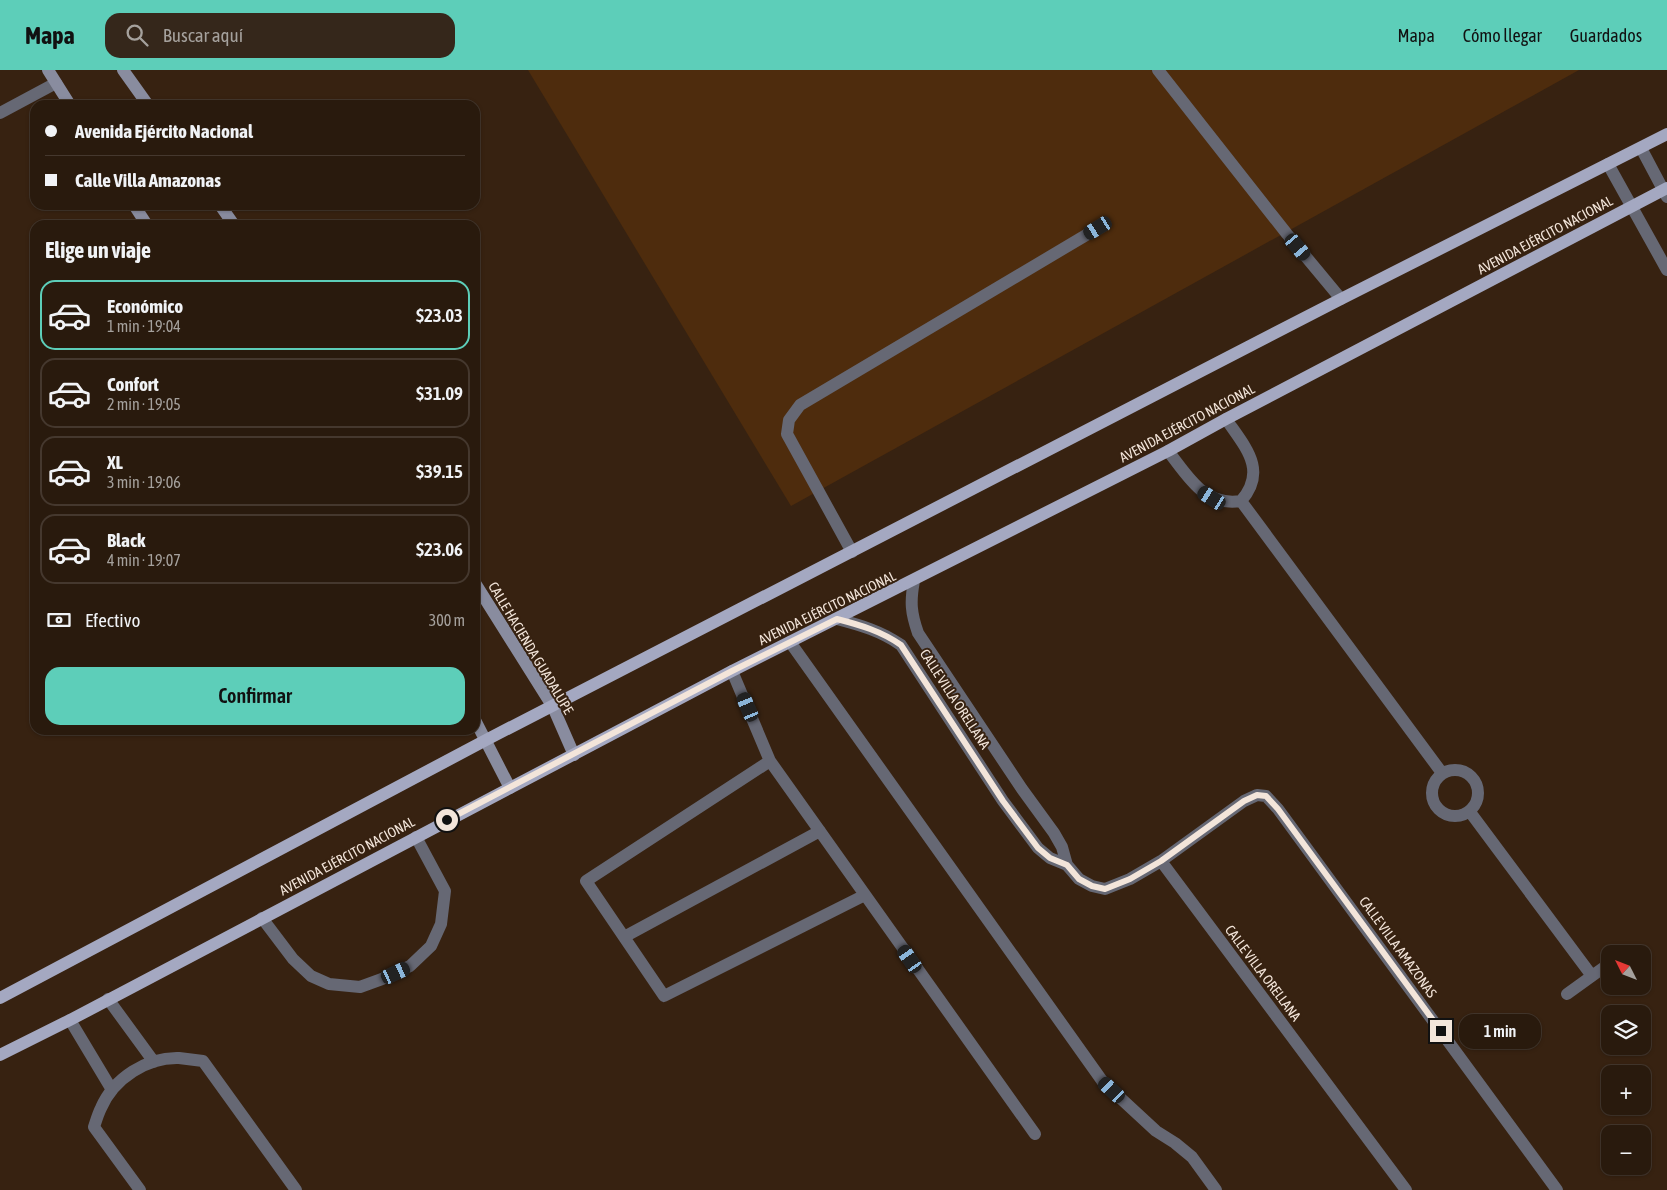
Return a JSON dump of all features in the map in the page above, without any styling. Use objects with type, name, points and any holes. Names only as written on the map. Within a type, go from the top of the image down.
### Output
[{"type":"main road","points":[[0,998],[486,740],[1342,299],[1667,134]]},
{"type":"main road","name":"AVENIDA EJÉRCITO NACIONAL","points":[[0,1055],[70,1020],[732,671],[914,581],[1168,451],[1632,206],[1666,192]]},
{"type":"street","points":[[48,70],[67,100]]},
{"type":"street","points":[[123,70],[144,100]]},
{"type":"street","points":[[1158,70],[1287,234],[1342,299]]},
{"type":"street","points":[[0,112],[56,83]]},
{"type":"street","points":[[1641,148],[1666,192]]},
{"type":"street","points":[[1608,164],[1667,270]]},
{"type":"street","points":[[852,552],[787,434],[789,420],[800,405],[1098,228]]},
{"type":"street","points":[[1168,451],[1200,491],[1223,502],[1240,501],[1247,494],[1253,483],[1254,473],[1246,449],[1226,419]]},
{"type":"street","points":[[1240,501],[1442,773]]},
{"type":"street","name":"CALLE VILLA ORELLANA","points":[[914,581],[910,600],[912,616],[918,633],[1022,789],[1054,833],[1062,847],[1067,865],[1079,879],[1092,886],[1105,889],[1130,879],[1161,861],[1406,1190]]},
{"type":"street","name":"CALLE HACIENDA GUADALUPE","points":[[480,591],[553,707],[574,755]]},
{"type":"street","name":"CALLE VILLA ORELLANA","points":[[837,619],[868,628],[889,637],[901,645],[1003,801],[1038,848],[1050,858],[1067,865]]},
{"type":"street","points":[[901,645],[918,633]]},
{"type":"street","points":[[790,642],[1103,1082],[1156,1131],[1192,1157],[1216,1190]]},
{"type":"street","points":[[732,671],[770,761],[1034,1134]]},
{"type":"street","points":[[480,729],[510,788]]},
{"type":"street","points":[[770,761],[586,881],[664,996],[865,895]]},
{"type":"street","points":[[1454,769],[1466,771],[1475,779],[1479,790],[1477,802],[1470,812],[1461,816],[1452,816],[1443,813],[1436,807],[1432,798],[1432,789],[1435,780],[1442,773],[1454,769]]},
{"type":"street","points":[[1003,801],[1022,789]]},
{"type":"street","name":"CALLE VILLA AMAZONAS","points":[[1161,861],[1244,801],[1257,795],[1266,796],[1278,809],[1557,1190]]},
{"type":"street","points":[[1470,812],[1592,976]]},
{"type":"street","points":[[624,937],[820,830]]},
{"type":"street","points":[[262,918],[311,976],[329,984],[360,987],[410,966],[431,946],[441,924],[445,891],[416,837]]},
{"type":"street","points":[[1566,994],[1601,970]]},
{"type":"street","points":[[108,1000],[154,1062]]},
{"type":"street","points":[[70,1020],[112,1090]]},
{"type":"street","points":[[140,1190],[94,1127],[101,1107],[112,1090],[124,1078],[138,1068],[154,1062],[178,1058],[203,1062],[296,1190]]},
{"type":"shaded area","points":[[528,70],[1579,70],[791,506]]},
{"type":"route","points":[[447,820],[732,671],[837,619],[868,628],[889,637],[901,645],[1003,801],[1038,848],[1050,858],[1067,865],[1079,879],[1092,886],[1105,889],[1130,879],[1161,861],[1244,801],[1257,795],[1266,796],[1278,809],[1441,1031]]}]
